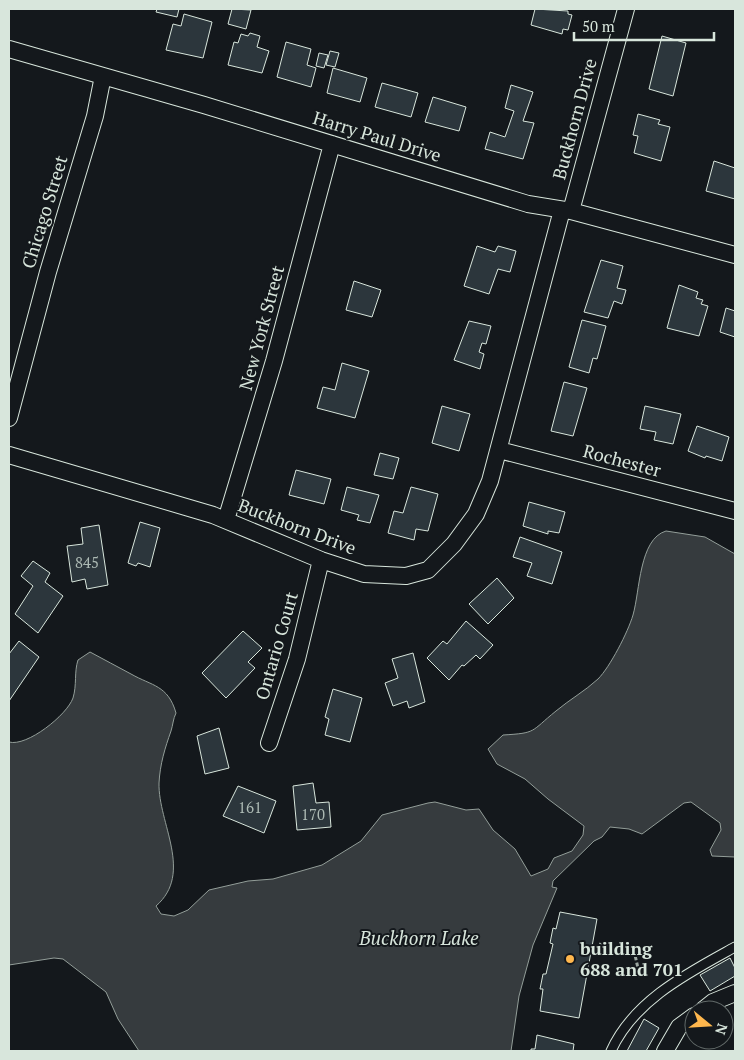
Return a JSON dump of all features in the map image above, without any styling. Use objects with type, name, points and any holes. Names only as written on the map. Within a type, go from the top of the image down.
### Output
[{"type":"street","name":"Buckhorn Drive","points":[[9,455],[226,520],[321,560],[364,574],[406,576],[428,570],[454,544],[476,514],[490,481],[626,9]]},
{"type":"street","name":"Harry Paul Drive","points":[[9,49],[528,204],[567,210],[735,255]]},
{"type":"street","name":"Chicago Street","points":[[9,418],[48,272],[95,116],[103,76]]},
{"type":"street","name":"New York Street","points":[[226,520],[274,361],[332,144]]},
{"type":"street","name":"Rochester","points":[[499,450],[735,511]]},
{"type":"street","name":"Ontario Court","points":[[269,743],[297,659],[321,560]]},
{"type":"street","points":[[719,1000],[735,993]]},
{"type":"street","points":[[665,1051],[679,1027],[684,1023]]},
{"type":"lane","points":[[611,1051],[622,1029],[648,1002],[735,947]]},
{"type":"path","points":[[599,944],[635,955],[640,977]]},
{"type":"water","name":"Buckhorn Lake","points":[[666,531],[705,537],[735,554],[735,857],[712,856],[710,850],[721,830],[720,823],[691,802],[684,803],[642,834],[629,829],[610,827],[602,837],[594,841],[553,881],[552,887],[557,888],[533,945],[519,996],[511,1051],[139,1051],[118,1019],[106,992],[63,959],[54,958],[9,965],[9,742],[26,740],[36,735],[63,713],[73,698],[78,660],[90,652],[164,692],[173,704],[176,713],[160,769],[160,798],[173,863],[172,878],[167,893],[156,906],[161,914],[174,916],[188,910],[209,890],[248,881],[273,879],[322,865],[361,841],[382,815],[435,802],[466,810],[479,809],[493,830],[515,849],[531,876],[548,869],[554,858],[572,851],[583,835],[584,826],[525,779],[497,764],[488,749],[503,735],[533,730],[603,674],[631,622],[642,567],[650,544],[657,536]]},
{"type":"building","points":[[157,9],[179,9],[177,17],[156,12]]},
{"type":"building","points":[[232,9],[251,10],[246,29],[228,24]]},
{"type":"building","points":[[535,9],[568,11],[568,14],[572,15],[568,30],[563,29],[562,34],[531,25]]},
{"type":"building","points":[[184,14],[212,22],[203,58],[166,50],[173,24],[181,26]]},
{"type":"building","points":[[250,33],[260,36],[257,47],[269,51],[262,73],[228,65],[234,42],[238,43],[241,34],[248,36]]},
{"type":"building","points":[[662,36],[686,43],[673,96],[649,89]]},
{"type":"building","points":[[286,42],[311,49],[307,65],[316,68],[311,87],[277,77]]},
{"type":"building","points":[[330,51],[339,53],[335,67],[326,65]]},
{"type":"building","points":[[319,53],[328,55],[324,68],[316,66]]},
{"type":"building","points":[[333,68],[367,78],[360,102],[327,93]]},
{"type":"building","points":[[382,83],[418,93],[411,117],[375,107]]},
{"type":"building","points":[[511,85],[533,92],[523,121],[534,123],[523,159],[485,149],[490,132],[505,137],[514,111],[505,108]]},
{"type":"building","points":[[433,97],[466,107],[459,131],[425,122]]},
{"type":"building","points":[[638,114],[660,120],[658,124],[670,127],[661,161],[634,153],[638,136],[633,135]]},
{"type":"building","points":[[714,161],[735,168],[735,199],[706,191]]},
{"type":"building","points":[[477,246],[495,252],[498,246],[516,251],[510,272],[498,269],[489,294],[464,286]]},
{"type":"building","points":[[601,260],[623,266],[617,288],[626,290],[622,304],[614,301],[608,318],[584,312]]},
{"type":"building","points":[[354,281],[381,290],[372,317],[346,310]]},
{"type":"building","points":[[679,285],[698,292],[696,298],[703,300],[701,304],[708,306],[699,336],[667,328]]},
{"type":"building","points":[[726,308],[735,311],[735,337],[720,332]]},
{"type":"building","points":[[582,320],[606,326],[597,359],[593,358],[589,373],[569,367]]},
{"type":"building","points":[[469,321],[491,326],[486,344],[482,343],[479,352],[484,354],[480,369],[454,360]]},
{"type":"building","points":[[342,363],[369,371],[355,418],[317,408],[323,387],[335,390]]},
{"type":"building","points":[[564,382],[587,388],[573,436],[551,431]]},
{"type":"building","points":[[442,406],[470,414],[459,451],[432,443]]},
{"type":"building","points":[[645,406],[681,414],[673,444],[654,440],[656,432],[640,429]]},
{"type":"building","points":[[697,426],[729,437],[722,461],[706,456],[705,458],[688,451]]},
{"type":"building","points":[[380,453],[399,458],[393,479],[374,475]]},
{"type":"building","points":[[296,470],[331,479],[324,504],[289,495]]},
{"type":"building","points":[[347,487],[379,495],[370,523],[357,520],[359,515],[341,510]]},
{"type":"building","points":[[411,487],[438,494],[428,531],[416,529],[414,540],[388,533],[394,511],[403,513]]},
{"type":"building","points":[[529,502],[565,512],[559,533],[548,531],[548,534],[523,526]]},
{"type":"building","points":[[140,522],[160,528],[150,567],[138,563],[136,566],[128,563]]},
{"type":"building","points":[[99,525],[108,585],[87,589],[85,579],[72,582],[67,546],[83,544],[81,528]]},
{"type":"building","points":[[520,537],[562,552],[552,584],[527,576],[532,563],[513,557]]},
{"type":"building","points":[[33,561],[50,573],[45,582],[63,596],[38,633],[15,614],[33,586],[21,576]]},
{"type":"building","points":[[497,578],[514,598],[488,624],[469,604]]},
{"type":"building","points":[[466,621],[493,645],[480,659],[476,655],[464,666],[462,665],[449,680],[427,658],[443,641],[447,644]]},
{"type":"building","points":[[243,631],[262,648],[248,662],[255,668],[226,698],[202,673]]},
{"type":"building","points":[[19,641],[39,657],[9,701],[9,654]]},
{"type":"building","points":[[413,653],[425,702],[409,708],[407,701],[393,706],[385,683],[398,678],[392,659]]},
{"type":"building","points":[[333,689],[362,698],[350,742],[325,735],[329,719],[325,717]]},
{"type":"building","points":[[219,728],[229,768],[205,774],[197,736]]},
{"type":"building","points":[[313,783],[316,803],[329,802],[331,827],[297,830],[293,786]]},
{"type":"building","points":[[238,786],[276,801],[264,833],[223,816]]},
{"type":"building","name":"building 688 and 701","points":[[560,912],[597,919],[579,1018],[540,1011],[543,989],[540,989],[543,974],[546,974],[553,944],[550,943],[553,928],[556,929]]},
{"type":"building","points":[[730,958],[735,968],[735,976],[710,991],[700,975]]},
{"type":"building","points":[[644,1019],[659,1028],[646,1051],[627,1051]]},
{"type":"building","points":[[537,1035],[574,1044],[573,1051],[531,1051],[531,1049],[535,1049]]},
{"type":"place","name":"building 688 and 701","points":[[570,959]]}]
